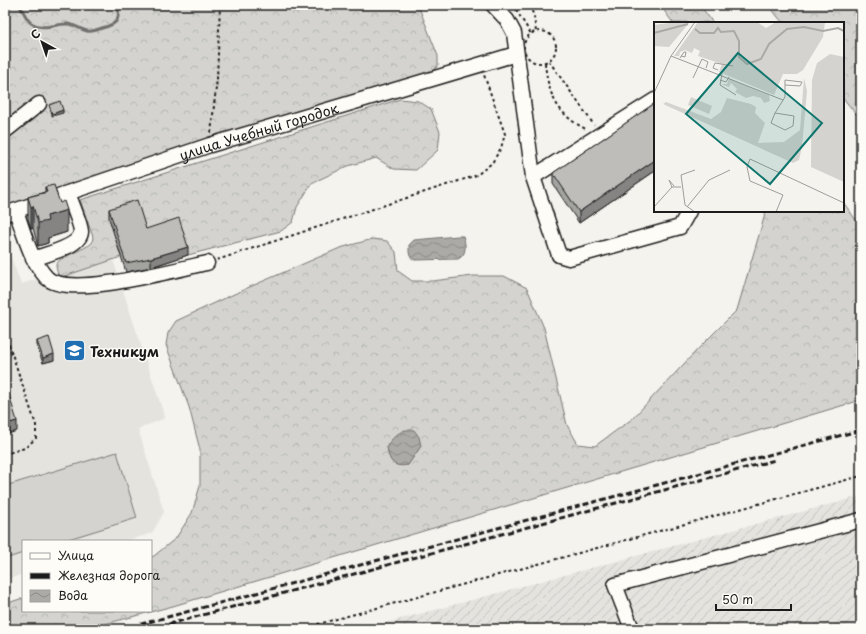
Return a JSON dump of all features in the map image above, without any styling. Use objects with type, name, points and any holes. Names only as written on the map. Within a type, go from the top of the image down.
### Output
[{"type":"lane","points":[[493,5],[507,20],[514,33],[533,177],[560,255],[569,258],[680,227],[688,212]]},
{"type":"lane","name":"улица Учебный городок","points":[[10,213],[210,145],[516,54]]},
{"type":"lane","points":[[533,177],[654,101]]},
{"type":"lane","points":[[5,131],[39,104]]},
{"type":"lane","points":[[34,259],[73,245],[79,239],[81,231],[68,193]]},
{"type":"lane","points":[[10,213],[34,259],[47,278],[58,284],[71,286],[108,284],[206,263]]},
{"type":"lane","points":[[632,629],[615,585],[861,520]]},
{"type":"path","points":[[210,145],[217,79],[220,5]]},
{"type":"path","points":[[513,5],[531,34]]},
{"type":"path","points":[[530,5],[534,17],[536,32]]},
{"type":"path","points":[[536,32],[546,32],[554,38],[556,48],[555,53],[549,61],[545,63],[532,61],[526,54],[524,45],[528,37],[536,32]]},
{"type":"path","points":[[549,61],[600,134]]},
{"type":"path","points":[[545,63],[550,91],[560,109],[567,118],[591,132],[600,134]]},
{"type":"path","points":[[206,263],[477,175],[492,163],[501,148],[506,134],[481,65]]},
{"type":"path","points":[[5,333],[36,425],[36,438],[25,448],[5,454]]},
{"type":"path","points":[[300,629],[861,476]]},
{"type":"shaded area","name":"Техникум","points":[[5,241],[21,284],[112,257],[165,418],[138,429],[164,512],[152,533],[129,540],[22,540],[22,574],[5,580]]},
{"type":"shaded area","points":[[861,496],[861,629],[363,629]]},
{"type":"green space","points":[[5,5],[418,5],[438,56],[438,65],[432,74],[5,207]]},
{"type":"green space","points":[[660,5],[700,5],[712,22],[672,22]]},
{"type":"green space","points":[[768,5],[861,5],[861,120],[844,99],[844,22],[782,22]]},
{"type":"green space","points":[[400,99],[418,101],[431,109],[440,132],[438,150],[416,170],[394,169],[376,158],[348,166],[312,183],[297,207],[293,222],[281,231],[188,255],[179,227],[146,237],[109,218],[121,257],[59,278],[56,267],[58,262],[66,256],[92,243],[93,237],[80,200]]},
{"type":"green space","points":[[844,203],[861,227],[861,400],[152,612],[152,557],[176,538],[192,513],[200,486],[200,450],[189,407],[166,345],[168,333],[176,321],[340,248],[373,239],[387,241],[396,252],[398,271],[412,281],[432,281],[473,276],[504,276],[527,288],[544,328],[567,425],[578,444],[595,446],[632,419],[737,310],[766,212],[844,212]],"holes":[[[391,440],[421,446],[408,465],[403,466],[392,462],[387,446]]]},
{"type":"green space","points":[[117,452],[137,518],[65,540],[22,540],[22,553],[5,559],[5,486]]},
{"type":"green space","points":[[22,598],[22,612],[150,612],[86,629],[5,629],[5,604]]},
{"type":"water","points":[[463,236],[465,246],[463,255],[458,259],[415,260],[410,256],[409,245],[414,240]]},
{"type":"water","points":[[405,430],[414,430],[419,437],[421,446],[408,465],[403,466],[392,462],[387,447],[394,437]]},
{"type":"building","points":[[60,101],[63,110],[52,114],[49,105]]},
{"type":"building","points":[[654,104],[654,161],[579,212],[553,173]]},
{"type":"building","points":[[54,185],[60,203],[64,201],[67,210],[47,216],[48,221],[38,223],[33,206],[31,207],[28,197],[47,192],[45,187]]},
{"type":"building","points":[[137,200],[146,229],[179,218],[188,247],[151,258],[126,263],[109,209]]},
{"type":"building","points":[[49,337],[54,354],[43,358],[37,341]]},
{"type":"building","points":[[5,382],[17,421],[5,424]]},
{"type":"waterway","points":[[19,5],[29,21],[40,27],[70,24],[89,31],[93,31],[114,23],[118,18],[118,5]]},
{"type":"railway","points":[[123,629],[861,430]]},
{"type":"railway","points":[[151,629],[775,460]]},
{"type":"place","name":"Техникум","points":[[74,351]]}]
